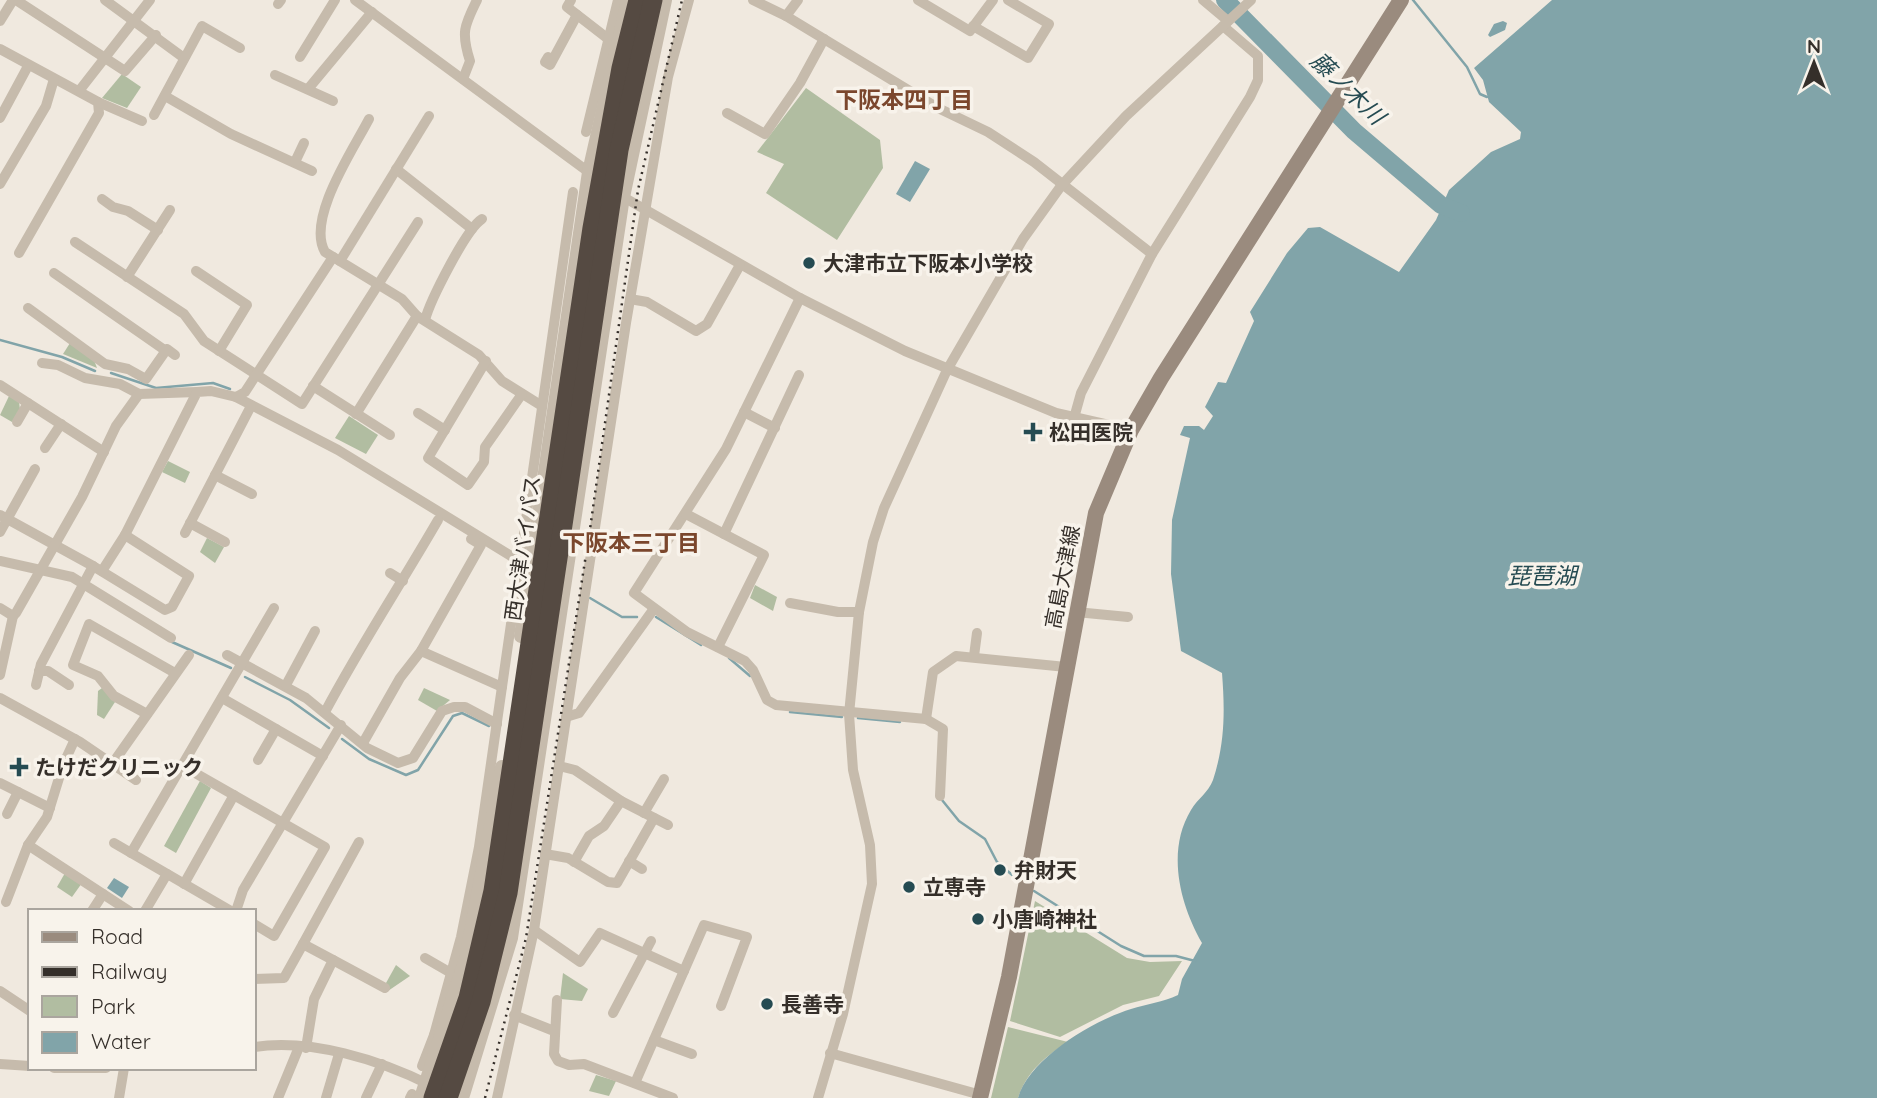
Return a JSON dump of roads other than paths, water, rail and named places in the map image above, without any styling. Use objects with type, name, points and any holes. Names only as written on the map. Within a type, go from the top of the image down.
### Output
[{"type":"highway","name":"西大津バイパス","points":[[430,1091],[468,998],[496,878],[592,228],[621,68],[638,0]]},
{"type":"highway","name":"西大津バイパス","points":[[449,1098],[481,1002],[508,893],[619,150],[653,0]]},
{"type":"main road","name":"高島大津線","points":[[980,1097],[1009,977],[1096,513],[1131,430],[1401,0]]},
{"type":"street","points":[[0,21],[14,0],[106,56],[125,71],[156,35]]},
{"type":"street","points":[[105,0],[135,19],[184,58]]},
{"type":"street","points":[[79,92],[150,0]]},
{"type":"street","points":[[300,57],[335,0]]},
{"type":"street","points":[[355,0],[623,197],[740,265],[800,298],[947,370],[1074,418],[1131,430]]},
{"type":"street","points":[[463,79],[470,61],[464,47],[464,29],[477,0]]},
{"type":"street","points":[[572,0],[567,7],[607,38]]},
{"type":"street","points":[[586,132],[618,0]]},
{"type":"street","points":[[422,1066],[438,1036],[466,958],[487,858],[500,743],[576,218],[589,172],[598,86],[628,0]]},
{"type":"street","points":[[256,1047],[303,1048],[382,1064],[430,1091],[460,1098],[511,938],[542,749],[623,197],[665,0]]},
{"type":"street","points":[[497,1098],[534,930],[630,299],[668,77],[689,0]]},
{"type":"street","points":[[753,0],[786,16],[938,108],[988,132],[1034,162],[1061,186],[1152,254]]},
{"type":"street","points":[[786,16],[798,0]]},
{"type":"street","points":[[918,0],[970,31],[993,0]]},
{"type":"street","points":[[973,26],[1028,58],[1049,24],[1008,0]]},
{"type":"street","points":[[1074,418],[1081,393],[1152,254],[1229,133],[1258,80],[1258,56],[1203,0]]},
{"type":"street","points":[[818,1098],[843,1014],[872,876],[870,845],[853,769],[849,714],[859,612],[873,542],[884,508],[947,370],[1023,239],[1061,186],[1126,116],[1245,3]]},
{"type":"street","points":[[308,89],[372,12]]},
{"type":"street","points":[[548,57],[545,62],[550,65],[577,15]]},
{"type":"street","points":[[154,115],[202,26],[240,48]]},
{"type":"street","points":[[727,113],[765,134],[800,83],[824,39]]},
{"type":"street","points":[[0,49],[97,102],[142,121]]},
{"type":"street","points":[[0,118],[28,66]]},
{"type":"street","points":[[275,75],[333,101]]},
{"type":"street","points":[[0,184],[46,106],[54,79]]},
{"type":"street","points":[[165,96],[231,134],[312,171]]},
{"type":"street","points":[[19,253],[96,122],[97,102]]},
{"type":"street","points":[[236,397],[245,392],[337,259],[429,116]]},
{"type":"street","points":[[369,119],[321,216],[320,243],[337,259],[402,299],[421,318],[486,361],[502,381],[542,406]]},
{"type":"street","points":[[295,162],[304,143]]},
{"type":"street","points":[[396,169],[472,229]]},
{"type":"street","points":[[573,192],[576,218]]},
{"type":"street","points":[[102,199],[158,230]]},
{"type":"street","points":[[127,277],[170,209]]},
{"type":"street","points":[[356,414],[421,318],[472,229],[482,219]]},
{"type":"street","points":[[75,242],[184,314],[204,341],[302,404],[418,222]]},
{"type":"street","points":[[630,299],[646,302],[696,331],[706,324],[740,265]]},
{"type":"street","points":[[569,267],[634,280]]},
{"type":"street","points":[[196,271],[247,305],[219,351]]},
{"type":"street","points":[[28,308],[105,364],[128,369],[146,379],[170,353],[54,273]]},
{"type":"street","points":[[800,298],[744,412],[686,514],[634,593],[653,610],[687,632],[745,661],[753,670],[767,700],[776,705],[849,714],[926,719],[943,730],[940,796]]},
{"type":"street","points":[[430,1091],[438,1036],[500,743],[497,724],[524,584],[521,562],[542,406],[563,304]]},
{"type":"street","points":[[486,361],[428,458],[468,485],[484,462],[485,447],[522,394]]},
{"type":"street","points":[[42,363],[58,365],[100,382],[120,384],[139,394],[211,391],[236,397],[249,409],[286,433]]},
{"type":"street","points":[[100,382],[105,364]]},
{"type":"street","points":[[724,534],[799,375]]},
{"type":"street","points":[[0,384],[104,452]]},
{"type":"street","points":[[313,386],[390,435]]},
{"type":"street","points":[[36,685],[39,671],[84,583],[125,535],[197,392]]},
{"type":"street","points":[[0,675],[13,615],[55,545],[116,426],[139,394]]},
{"type":"street","points":[[17,422],[29,403]]},
{"type":"street","points":[[249,409],[338,450],[521,562]]},
{"type":"street","points":[[225,542],[188,528],[249,409]]},
{"type":"street","points":[[744,412],[775,428]]},
{"type":"street","points":[[418,413],[445,430]]},
{"type":"street","points":[[45,447],[61,424]]},
{"type":"street","points":[[0,532],[4,517],[35,469]]},
{"type":"street","points":[[215,475],[252,494]]},
{"type":"street","points":[[363,744],[400,678],[421,651],[481,545],[425,512]]},
{"type":"street","points":[[686,514],[764,555],[718,647]]},
{"type":"street","points":[[4,517],[165,610],[172,607],[189,576],[125,535]]},
{"type":"street","points":[[326,712],[355,655],[381,620],[438,520]]},
{"type":"street","points":[[0,561],[59,572],[84,583],[132,617],[171,638]]},
{"type":"street","points":[[390,573],[403,581]]},
{"type":"street","points":[[524,584],[565,589],[584,599]]},
{"type":"street","points":[[790,603],[838,612],[859,612]]},
{"type":"street","points":[[0,608],[13,615]]},
{"type":"street","points":[[131,853],[274,608]]},
{"type":"street","points":[[566,717],[579,713],[653,610]]},
{"type":"street","points":[[1076,612],[1128,617]]},
{"type":"street","points":[[147,714],[114,696],[98,676],[74,665],[89,624],[175,673]]},
{"type":"street","points":[[286,685],[315,632]]},
{"type":"street","points":[[974,656],[977,633]]},
{"type":"street","points":[[421,651],[502,687]]},
{"type":"street","points":[[113,763],[189,655]]},
{"type":"street","points":[[227,655],[286,685],[326,712],[363,744],[398,763],[413,758],[442,711],[465,707],[497,724]]},
{"type":"street","points":[[926,719],[933,672],[956,656],[1066,667]]},
{"type":"street","points":[[39,671],[48,671],[69,685],[69,674]]},
{"type":"street","points":[[0,698],[75,739],[136,780]]},
{"type":"street","points":[[222,698],[323,755]]},
{"type":"street","points":[[234,909],[282,822],[341,725]]},
{"type":"street","points":[[258,760],[276,729]]},
{"type":"street","points":[[6,902],[28,845],[50,808],[63,765],[75,739]]},
{"type":"street","points":[[500,743],[561,752]]},
{"type":"street","points":[[181,765],[325,847],[274,936],[256,925]]},
{"type":"street","points":[[559,766],[575,770],[621,801],[668,825]]},
{"type":"street","points":[[545,854],[574,862],[608,882],[617,883],[664,779]]},
{"type":"street","points":[[0,783],[50,808]]},
{"type":"street","points":[[7,814],[19,792]]},
{"type":"street","points":[[184,884],[234,795]]},
{"type":"street","points":[[574,862],[589,836],[604,827],[621,801]]},
{"type":"street","points":[[256,979],[284,978],[359,842]]},
{"type":"street","points":[[114,843],[229,909]]},
{"type":"street","points":[[28,845],[126,909]]},
{"type":"street","points":[[629,861],[642,869]]},
{"type":"street","points":[[146,909],[167,874]]},
{"type":"street","points":[[93,909],[103,894]]},
{"type":"street","points":[[635,1083],[704,925],[747,937],[721,1006]]},
{"type":"street","points":[[534,930],[580,962],[600,933],[684,971]]},
{"type":"street","points":[[612,1013],[651,941]]},
{"type":"street","points":[[303,944],[372,977],[385,988]]},
{"type":"street","points":[[425,958],[451,973]]},
{"type":"street","points":[[278,1098],[303,1048],[314,999],[333,960]]},
{"type":"street","points":[[0,991],[28,1009]]},
{"type":"street","points":[[557,1000],[554,1054],[558,1061],[569,1065],[584,1064],[673,1098]]},
{"type":"street","points":[[514,1015],[554,1031]]},
{"type":"street","points":[[654,1040],[692,1054]]},
{"type":"street","points":[[326,1098],[339,1054]]},
{"type":"street","points":[[830,1054],[980,1097]]},
{"type":"street","points":[[0,1064],[28,1066]]},
{"type":"street","points":[[366,1098],[382,1064]]},
{"type":"street","points":[[119,1098],[124,1070]]},
{"type":"street","points":[[415,1096],[430,1091]]},
{"type":"water","name":"琵琶湖","points":[[1552,0],[1877,0],[1877,1098],[1018,1098],[1024,1083],[1035,1069],[1081,1032],[1115,1015],[1178,995],[1182,979],[1202,943],[1182,895],[1179,843],[1191,810],[1213,780],[1222,740],[1224,701],[1222,673],[1181,651],[1171,574],[1172,520],[1190,438],[1180,435],[1184,426],[1199,426],[1204,430],[1213,416],[1205,407],[1218,382],[1226,383],[1254,321],[1250,312],[1287,253],[1308,228],[1320,227],[1399,272],[1436,220],[1449,190],[1491,152],[1520,139],[1521,132],[1489,102],[1483,80],[1474,68]]},
{"type":"water","points":[[1503,21],[1507,23],[1505,30],[1490,37],[1488,35],[1494,24]]},
{"type":"water","points":[[915,161],[930,169],[910,202],[896,194]]},
{"type":"water","points":[[114,878],[129,887],[122,898],[107,888]]},
{"type":"waterway","name":"藤ノ木川","points":[[1225,0],[1354,131],[1441,205],[1461,213]]},
{"type":"waterway","points":[[1413,0],[1467,67],[1480,94],[1487,97]]},
{"type":"waterway","points":[[0,340],[62,357],[95,371]]},
{"type":"waterway","points":[[111,373],[156,388],[213,383],[230,389]]},
{"type":"waterway","points":[[590,598],[622,617],[637,617]]},
{"type":"waterway","points":[[656,617],[701,645]]},
{"type":"waterway","points":[[172,642],[231,668]]},
{"type":"waterway","points":[[729,658],[750,676]]},
{"type":"waterway","points":[[245,677],[290,700],[329,728]]},
{"type":"waterway","points":[[790,712],[842,717]]},
{"type":"waterway","points":[[342,739],[369,759],[406,775],[418,770],[453,716],[462,713],[489,726]]},
{"type":"waterway","points":[[858,718],[900,722]]},
{"type":"waterway","points":[[942,800],[959,821],[985,839],[997,862],[1018,880]]},
{"type":"waterway","points":[[1034,891],[1121,946],[1144,956],[1176,956],[1195,961]]},
{"type":"railway","points":[[485,1098],[526,938],[590,529],[638,190],[682,0]]},
{"type":"place","name":"大津市立下阪本小学校","points":[[809,263]]},
{"type":"place","name":"松田医院","points":[[1033,432]]},
{"type":"place","name":"たけだクリニック","points":[[19,767]]},
{"type":"place","name":"弁財天","points":[[1000,870]]},
{"type":"place","name":"立専寺","points":[[909,887]]},
{"type":"place","name":"小唐崎神社","points":[[978,919]]},
{"type":"place","name":"長善寺","points":[[767,1004]]},
{"type":"district","name":"下阪本四丁目","points":[[904,99]]},
{"type":"district","name":"下阪本三丁目","points":[[631,542]]}]
